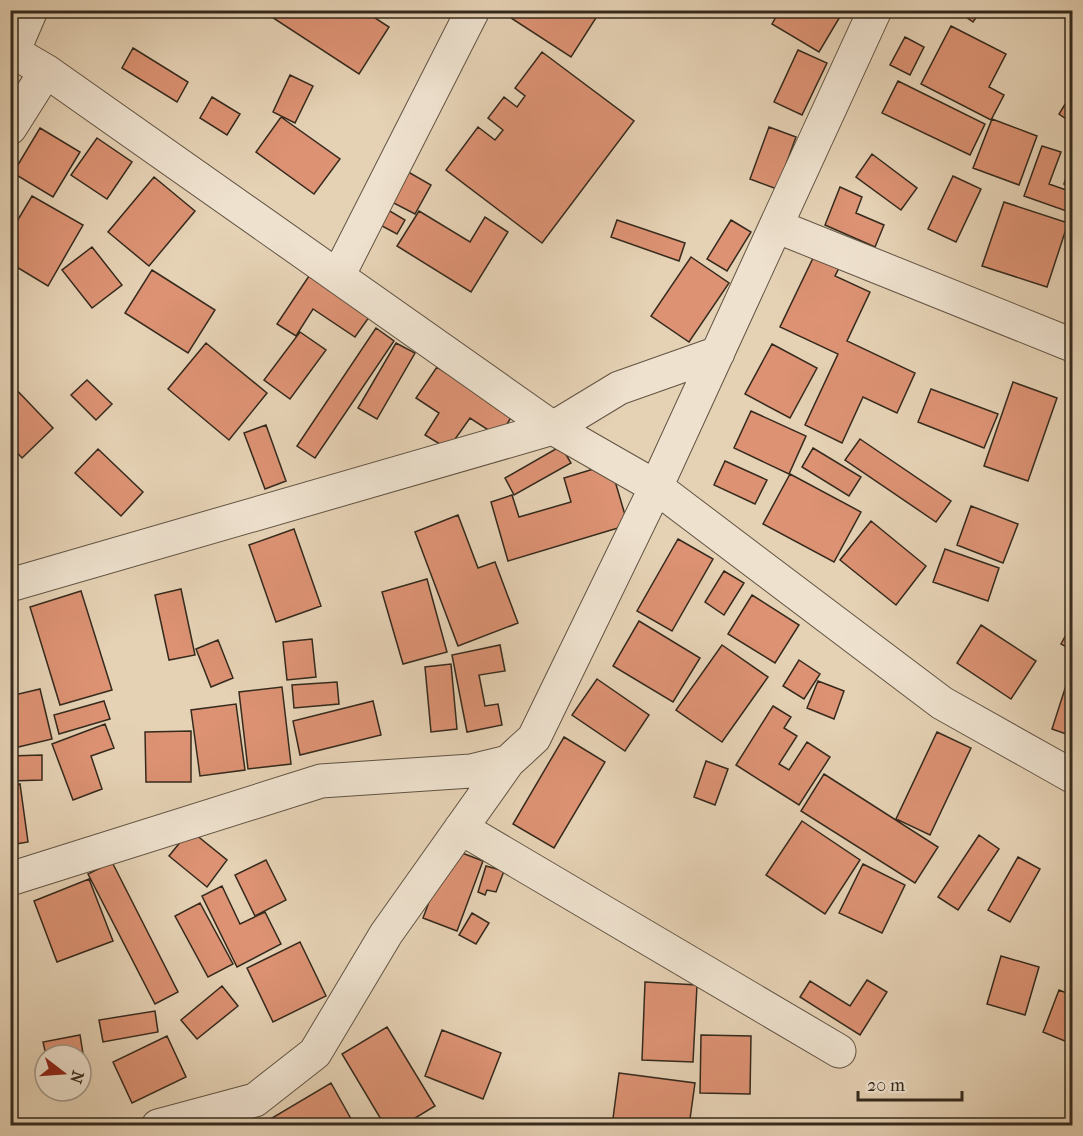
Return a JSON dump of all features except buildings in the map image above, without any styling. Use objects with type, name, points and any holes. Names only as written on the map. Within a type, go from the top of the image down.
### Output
[{"type":"street","points":[[31,10],[12,51],[46,71],[553,428],[656,487],[942,703],[1072,776]]},
{"type":"street","points":[[338,276],[473,10]]},
{"type":"street","points":[[158,1125],[255,1100],[315,1053],[386,934],[508,762],[534,738],[656,487],[875,10]]},
{"type":"street","points":[[10,128],[46,71]]},
{"type":"street","points":[[776,226],[1072,345]]},
{"type":"street","points":[[10,585],[553,428],[619,388],[718,353]]},
{"type":"street","points":[[10,879],[321,781],[471,771],[508,762]]},
{"type":"street","points":[[461,828],[839,1051]]}]
